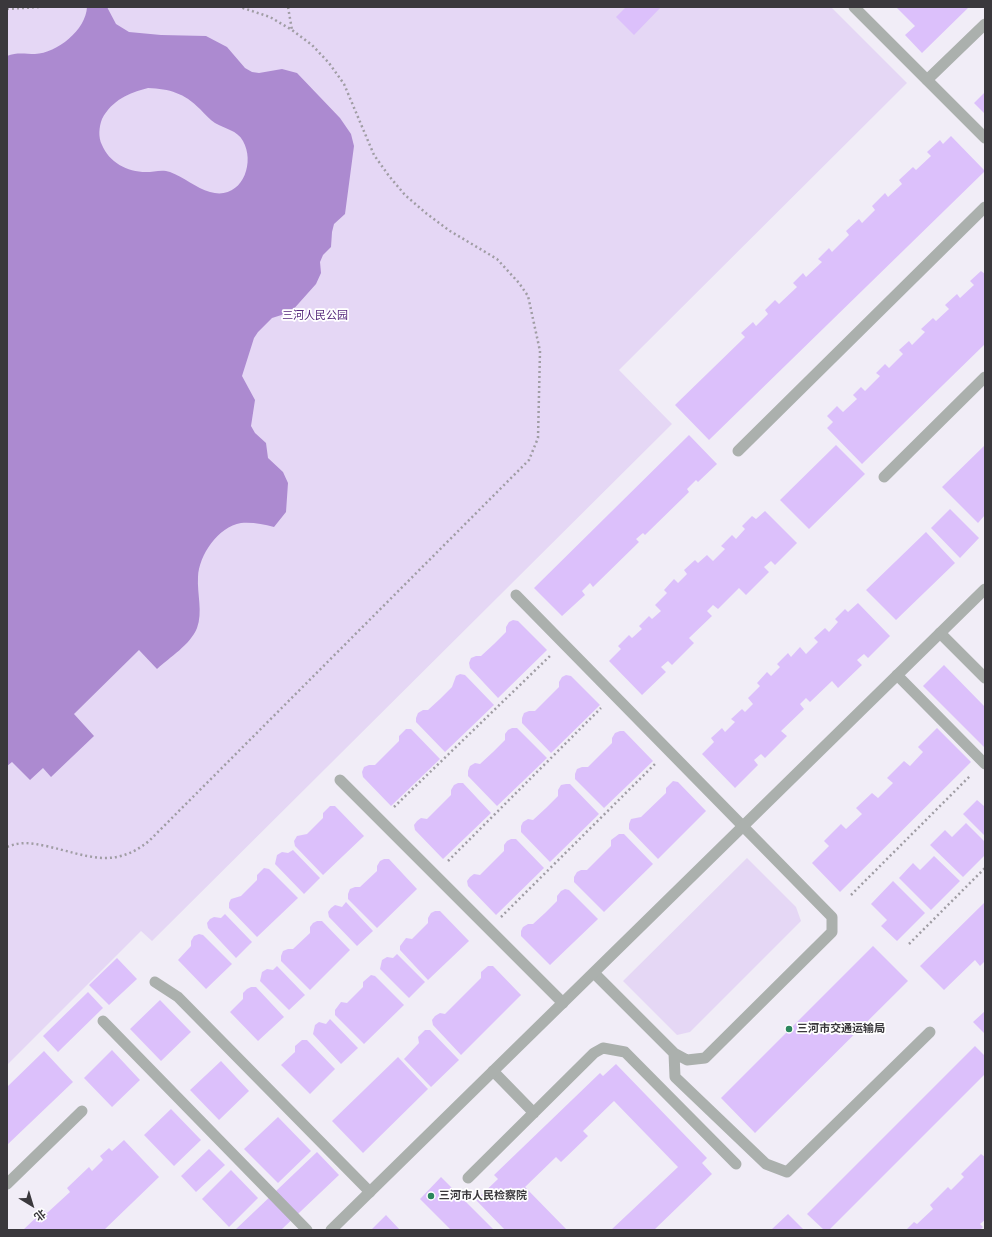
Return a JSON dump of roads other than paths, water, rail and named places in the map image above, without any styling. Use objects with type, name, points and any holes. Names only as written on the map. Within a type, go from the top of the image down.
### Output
[{"type":"street","points":[[854,7],[985,138]]},
{"type":"street","points":[[927,80],[985,24]]},
{"type":"street","points":[[738,451],[985,207]]},
{"type":"street","points":[[884,477],[985,377]]},
{"type":"street","points":[[331,1230],[985,589]]},
{"type":"street","points":[[516,595],[832,917],[832,932],[705,1058],[687,1060],[674,1053],[594,973]]},
{"type":"street","points":[[940,633],[985,678]]},
{"type":"street","points":[[897,676],[984,763]]},
{"type":"street","points":[[340,780],[563,1003]]},
{"type":"street","points":[[155,982],[178,997],[370,1192]]},
{"type":"street","points":[[103,1021],[307,1230]]},
{"type":"street","points":[[674,1053],[676,1077],[766,1164],[787,1172],[930,1032]]},
{"type":"street","points":[[468,1178],[594,1053],[603,1048],[612,1048],[624,1052],[736,1164]]},
{"type":"street","points":[[493,1071],[534,1113]]},
{"type":"street","points":[[7,1184],[82,1111]]},
{"type":"place","name":"三河市交通运输局","points":[[789,1029]]},
{"type":"place","name":"三河市人民检察院","points":[[431,1196]]},
{"type":"park label","name":"三河人民公园","points":[[315,316]]}]
